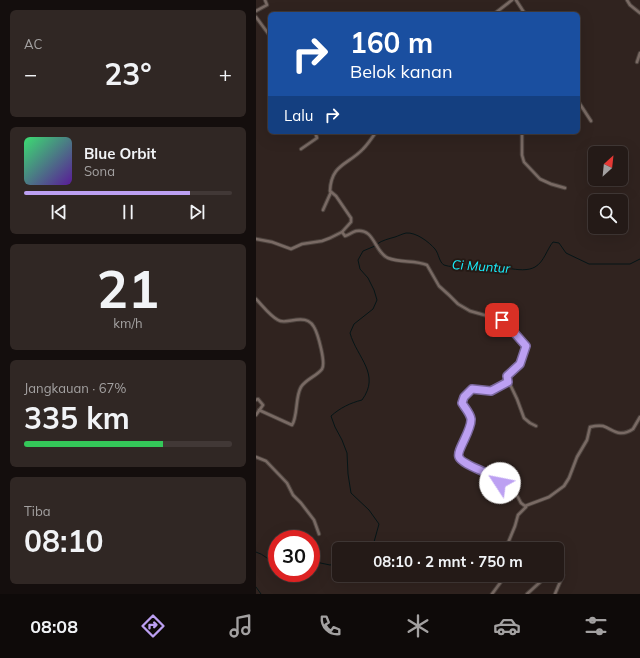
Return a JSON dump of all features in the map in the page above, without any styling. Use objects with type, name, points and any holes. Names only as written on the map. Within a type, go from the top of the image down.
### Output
[{"type":"street","points":[[256,11],[267,5],[265,0]]},
{"type":"street","points":[[497,12],[512,0]]},
{"type":"street","points":[[516,0],[523,12]]},
{"type":"street","points":[[627,0],[630,5],[640,13]]},
{"type":"street","points":[[256,17],[268,33]]},
{"type":"street","points":[[637,62],[640,53]]},
{"type":"street","points":[[580,104],[590,121]]},
{"type":"street","points":[[301,149],[317,138],[315,134]]},
{"type":"street","points":[[322,210],[331,192],[331,184],[337,170],[341,165],[362,150],[374,134]]},
{"type":"street","points":[[522,134],[524,162],[542,180],[565,188]]},
{"type":"street","points":[[256,239],[291,248],[302,244],[326,240],[342,232],[350,223],[351,218],[336,196],[331,192]]},
{"type":"street","points":[[342,232],[345,236],[363,231],[371,236],[380,252],[386,257],[398,261],[427,265],[439,286],[458,304],[470,311],[502,320],[509,326],[525,343],[526,348],[520,364],[507,376],[508,382],[517,399],[524,418],[536,426]]},
{"type":"street","points":[[256,298],[278,321],[285,322],[301,319],[312,324],[317,334],[324,364],[322,369],[301,387],[294,422],[292,425],[260,410]]},
{"type":"street","points":[[508,382],[491,391],[472,389],[463,398],[462,403],[470,415],[471,420],[469,429],[458,455],[463,461],[489,475],[499,483],[512,486],[523,506],[527,506]]},
{"type":"street","points":[[256,400],[263,404],[256,415]]},
{"type":"street","points":[[509,542],[518,515],[527,506],[549,497],[564,486],[569,478],[577,457],[587,440],[590,427],[602,426],[613,432],[623,433],[633,429],[640,416]]},
{"type":"street","points":[[256,457],[266,461],[287,483],[293,495],[314,520],[318,530]]},
{"type":"street","points":[[492,594],[501,582]]},
{"type":"street","points":[[527,594],[540,582]]},
{"type":"street","points":[[555,594],[561,582]]},
{"type":"waterway","name":"Ci Muntur","points":[[377,244],[406,233],[414,234],[432,246],[442,264],[453,267],[485,264],[523,270],[529,269],[535,267],[541,262],[553,242],[559,243],[566,253],[589,264],[630,264],[640,259]]},
{"type":"waterway","name":"Ci Muntur","points":[[374,542],[379,524],[369,510],[351,493],[347,453],[331,416],[345,406],[362,400],[367,391],[369,382],[366,366],[353,342],[350,333],[354,324],[373,309],[377,300],[368,278],[360,269],[358,260],[363,251],[375,246]]},
{"type":"waterway","name":"Ci Muntur","points":[[256,552],[268,559]]},
{"type":"waterway","name":"Ci Muntur","points":[[320,563],[332,565]]},
{"type":"waterway","name":"Ci Muntur","points":[[256,587],[261,594]]},
{"type":"route","points":[[500,483],[489,475],[461,460],[458,454],[466,438],[471,420],[470,415],[462,403],[463,398],[472,389],[491,391],[508,382],[507,376],[519,366],[526,350],[525,343],[502,320]]}]
